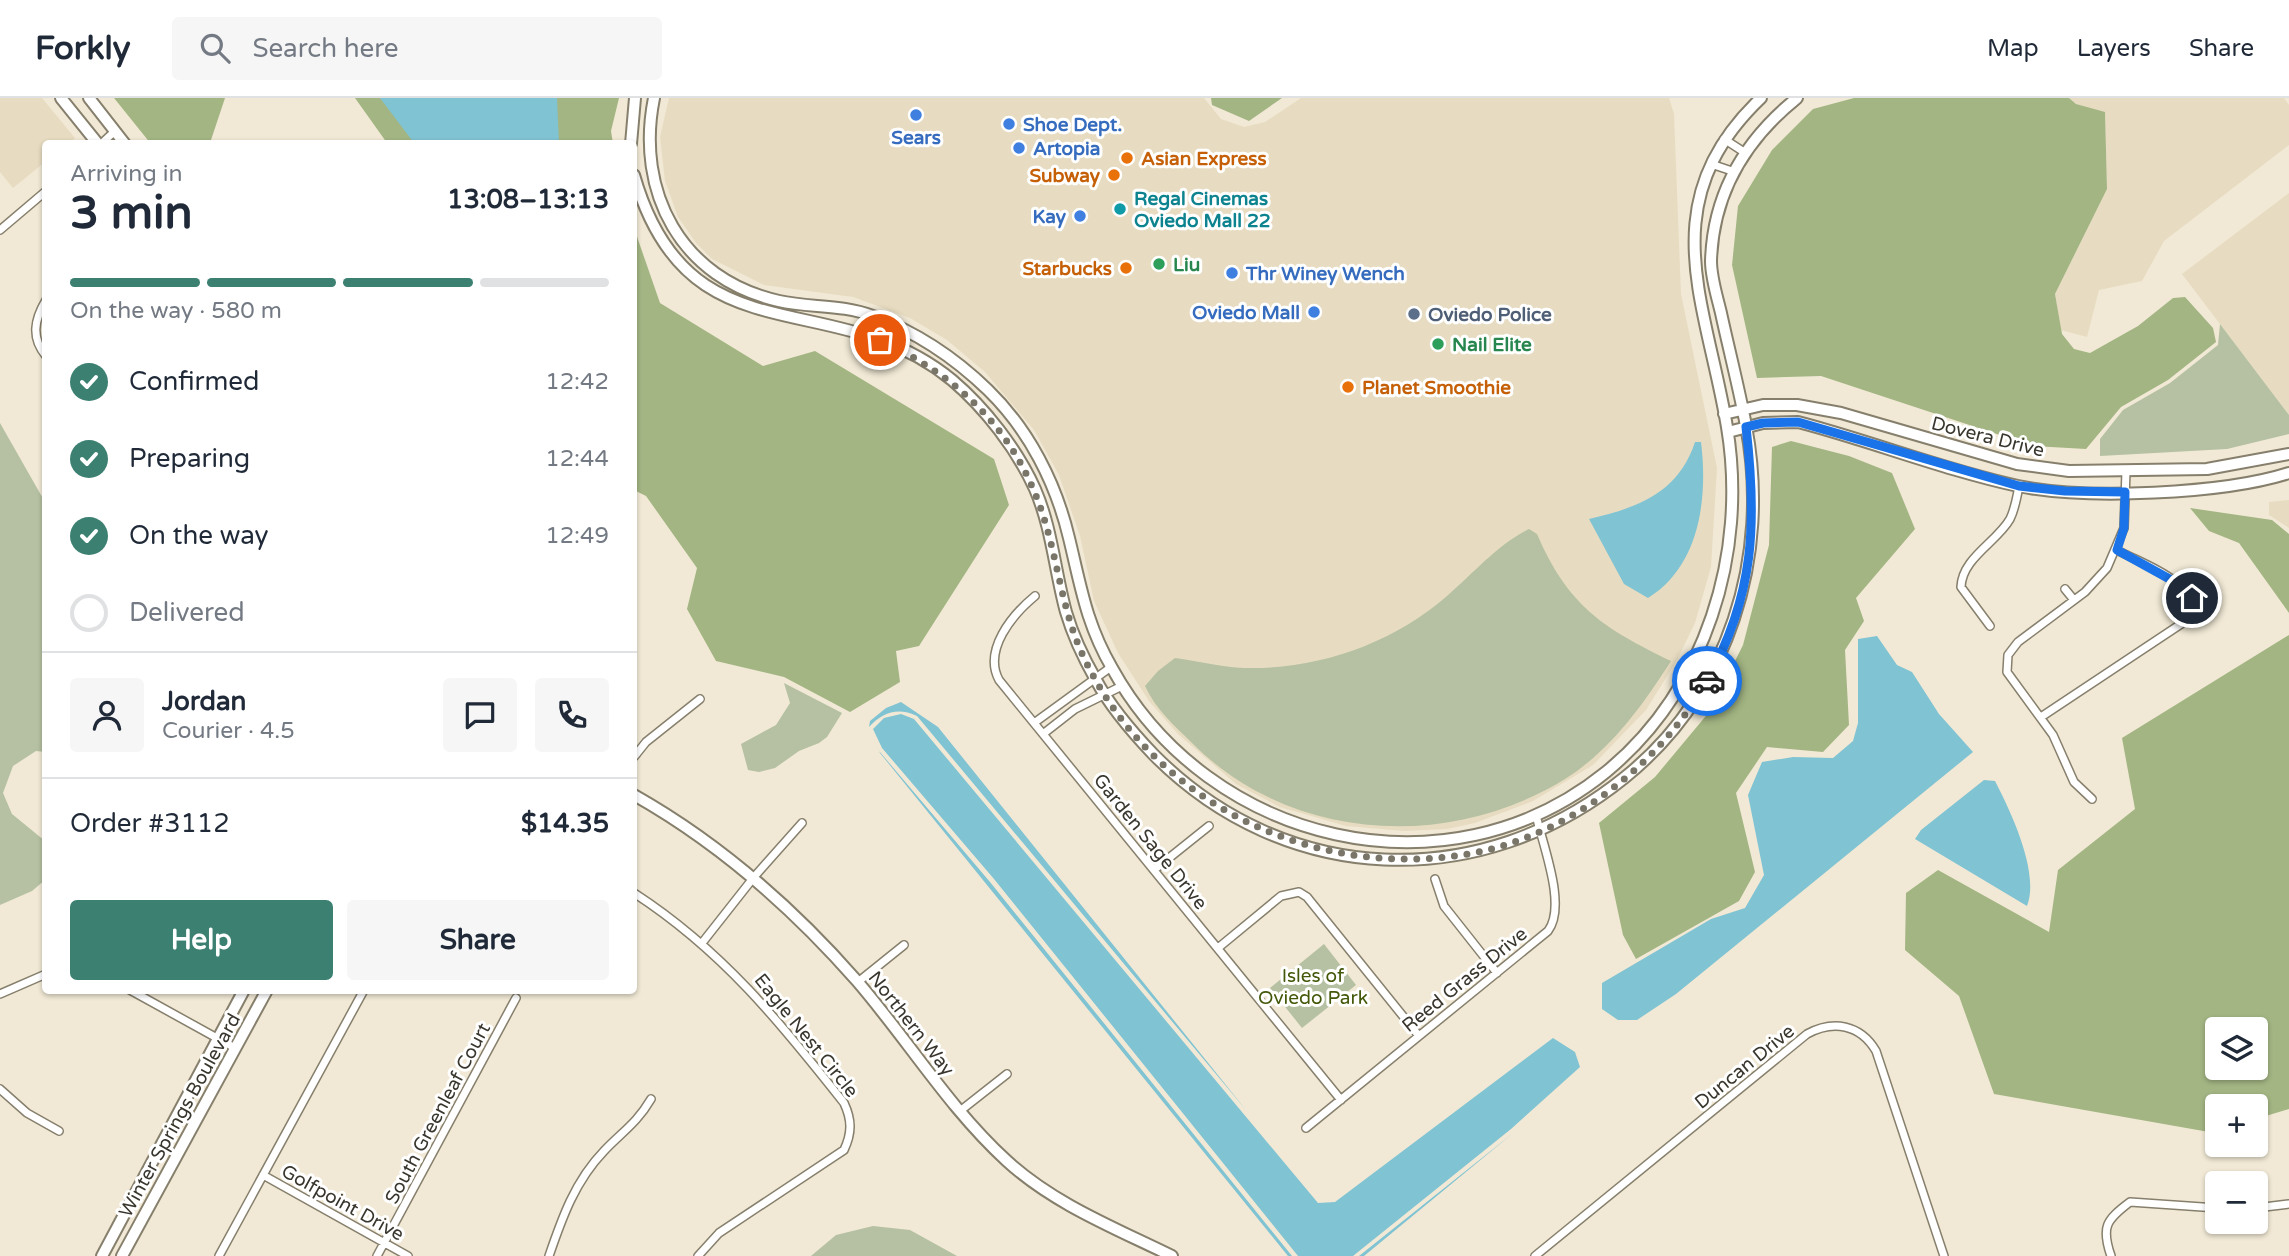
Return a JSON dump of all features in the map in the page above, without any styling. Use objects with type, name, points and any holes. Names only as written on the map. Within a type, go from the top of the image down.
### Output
[{"type":"street","points":[[61,98],[96,140]]},
{"type":"street","points":[[89,98],[122,140]]},
{"type":"street","points":[[631,140],[635,98]]},
{"type":"street","points":[[654,98],[648,153],[653,179],[661,206],[677,234],[700,260],[751,291],[781,301],[836,306],[870,314],[916,335],[954,360],[991,393],[1020,426],[1044,467],[1059,502],[1080,595],[1111,667],[1142,716],[1170,747],[1214,783],[1256,809],[1307,827],[1359,839],[1395,843],[1440,840],[1493,830],[1536,815],[1575,793],[1632,748],[1666,711],[1695,659],[1717,604],[1726,561],[1732,510],[1728,432],[1692,250],[1696,217],[1711,164],[1724,139],[1761,98]]},
{"type":"street","points":[[637,186],[643,209],[658,239],[685,271],[713,292],[738,304],[842,327],[880,340],[949,378],[979,407],[1007,443],[1035,489],[1067,615],[1095,679],[1129,729],[1176,777],[1214,806],[1291,842],[1371,860],[1412,861],[1486,851],[1540,833],[1590,804],[1629,775],[1666,739],[1694,704],[1715,666],[1737,614],[1749,562],[1754,499],[1746,427],[1711,266],[1717,212],[1732,171],[1744,152],[1778,113],[1797,98]]},
{"type":"street","points":[[104,140],[115,131]]},
{"type":"street","points":[[1724,139],[1744,152]]},
{"type":"street","points":[[1711,164],[1732,171]]},
{"type":"street","points":[[0,230],[42,194]]},
{"type":"street","points":[[42,310],[34,329],[36,342],[42,350]]},
{"type":"street","name":"Dovera Drive","points":[[1724,414],[1763,405],[1797,405],[1841,413],[2017,464],[2069,471],[2207,469],[2289,454]]},
{"type":"street","name":"Dovera Drive","points":[[1728,432],[1763,423],[1798,422],[2019,486],[2065,491],[2125,492],[2209,488],[2289,473]]},
{"type":"street","points":[[2092,799],[2074,782],[2041,717],[2007,672],[2008,655],[2018,642],[2074,600],[2107,568],[2117,550],[2124,528],[2126,471]]},
{"type":"street","points":[[1990,626],[1961,587],[1961,579],[1967,568],[2010,519],[2019,486]]},
{"type":"street","points":[[2041,717],[2181,624],[2192,611],[2192,598],[2184,587],[2117,550]]},
{"type":"street","points":[[2065,589],[2074,600]]},
{"type":"street","name":"Garden Sage Drive","points":[[1035,596],[1013,617],[993,654],[992,664],[999,680],[1341,1100]]},
{"type":"street","points":[[1034,723],[1111,667]]},
{"type":"street","points":[[1043,734],[1075,709],[1122,685]]},
{"type":"street","points":[[1068,697],[1075,709]]},
{"type":"street","points":[[637,753],[646,742],[700,699]]},
{"type":"street","name":"Northern Way","points":[[637,797],[700,835],[783,903],[858,982],[960,1111],[1008,1162],[1043,1189],[1172,1256]]},
{"type":"street","name":"Reed Grass Drive","points":[[1307,1128],[1497,973],[1555,922],[1556,897],[1536,815]]},
{"type":"street","points":[[702,943],[754,877],[802,823]]},
{"type":"street","points":[[1154,870],[1209,826]]},
{"type":"street","points":[[1435,879],[1444,906],[1497,973]]},
{"type":"street","points":[[1218,948],[1281,896],[1299,892],[1307,897],[1419,1036]]},
{"type":"street","name":"Eagle Nest Circle","points":[[637,895],[702,943],[750,987],[844,1103],[851,1128],[844,1150],[719,1233],[698,1256]]},
{"type":"street","points":[[858,982],[904,945]]},
{"type":"street","points":[[0,994],[42,976]]},
{"type":"street","points":[[137,994],[235,1048]]},
{"type":"street","name":"Winter Springs Boulevard","points":[[102,1256],[242,994]]},
{"type":"street","name":"Winter Springs Boulevard","points":[[122,1256],[265,994]]},
{"type":"street","points":[[219,1256],[361,994]]},
{"type":"street","name":"South Greenleaf Court","points":[[377,1256],[516,998]]},
{"type":"street","name":"Duncan Drive","points":[[1535,1256],[1807,1034],[1831,1025],[1863,1034],[1876,1051],[1944,1256]]},
{"type":"street","points":[[960,1111],[1007,1074]]},
{"type":"street","points":[[0,1089],[27,1113],[59,1131]]},
{"type":"street","points":[[550,1256],[573,1194],[587,1171],[603,1152],[638,1121],[651,1099]]},
{"type":"street","name":"Golfpoint Drive","points":[[263,1175],[408,1256]]},
{"type":"street","points":[[2111,1256],[2104,1235],[2110,1219],[2130,1202],[2205,1207]]},
{"type":"street","points":[[2268,1207],[2289,1204]]},
{"type":"shaded area","points":[[0,98],[42,98],[75,138],[42,140],[42,164],[13,188],[0,172]]},
{"type":"shaded area","name":"Oviedo Mall","points":[[669,98],[1204,98],[1221,119],[1244,127],[1265,122],[1301,98],[1669,98],[1674,114],[1681,294],[1717,468],[1711,567],[1695,623],[1677,660],[1646,710],[1593,765],[1533,801],[1475,823],[1447,829],[1404,831],[1346,826],[1280,807],[1236,784],[1178,734],[1149,701],[1118,653],[1094,601],[1080,536],[1059,475],[1034,430],[985,372],[947,340],[910,318],[853,297],[764,285],[712,259],[696,243],[678,217],[665,181],[660,137]]},
{"type":"shaded area","points":[[2069,98],[2284,98],[2289,105],[2289,145],[2164,241],[2142,281],[2099,290],[2087,337],[2061,330],[2055,294],[2107,189],[2105,113],[2076,104]]},
{"type":"shaded area","points":[[2289,193],[2289,415],[2182,274]]},
{"type":"shaded area","points":[[2289,500],[2289,528],[2269,515],[2269,502]]},
{"type":"green space","points":[[114,98],[225,98],[211,140],[148,140]]},
{"type":"green space","points":[[355,98],[619,98],[611,131],[612,140],[385,140]]},
{"type":"green space","points":[[1211,98],[1282,98],[1249,121],[1212,105]]},
{"type":"green space","points":[[1854,98],[2069,98],[2076,104],[2105,112],[2107,189],[2055,294],[2062,334],[2074,349],[2090,353],[2138,326],[2173,298],[2185,297],[2213,328],[2216,342],[2168,380],[2121,407],[2086,449],[2033,446],[1821,376],[1757,378],[1732,265],[1738,206],[1772,150],[1813,109]]},
{"type":"green space","points":[[637,237],[660,303],[763,366],[815,351],[994,459],[1009,505],[919,646],[896,651],[900,682],[850,712],[784,677],[716,661],[687,609],[697,568],[646,496],[637,492]]},
{"type":"green space","points":[[2220,324],[2289,415],[2289,434],[2227,449],[2100,456],[2100,439],[2123,410],[2170,383],[2218,345]]},
{"type":"green space","points":[[0,423],[42,497],[42,752],[36,751],[13,766],[3,793],[12,814],[42,839],[42,883],[32,891],[0,905]]},
{"type":"green space","points":[[1791,441],[1849,456],[1892,473],[1915,529],[1856,598],[1864,621],[1845,650],[1849,725],[1823,752],[1767,747],[1736,793],[1755,872],[1739,901],[1636,959],[1623,935],[1599,823],[1655,777],[1710,711],[1743,645],[1769,545],[1772,447]]},
{"type":"green space","points":[[2190,508],[2272,520],[2289,534],[2289,613],[2239,543],[2209,531]]},
{"type":"green space","points":[[1529,529],[1537,534],[1561,580],[1590,612],[1626,637],[1671,661],[1637,710],[1597,755],[1565,779],[1519,802],[1471,818],[1422,825],[1372,825],[1323,817],[1276,801],[1232,776],[1172,723],[1154,702],[1145,686],[1175,658],[1244,668],[1271,667],[1326,659],[1352,651],[1402,628],[1425,613],[1496,551]]},
{"type":"green space","points":[[2289,635],[2289,1109],[2268,1115],[2268,1094],[2205,1094],[2205,1131],[1994,1094],[1959,996],[1905,950],[1906,893],[1938,870],[2049,932],[2058,870],[2135,809],[2122,738]]},
{"type":"green space","points":[[784,683],[842,713],[827,737],[819,743],[799,751],[775,768],[759,772],[748,770],[741,744],[776,725],[790,703]]},
{"type":"green space","name":"Isles of Oviedo Park","points":[[1324,944],[1356,985],[1302,1028],[1270,988]]},
{"type":"green space","points":[[873,1226],[910,1230],[957,1256],[811,1256],[836,1235]]},
{"type":"water","points":[[380,98],[557,98],[559,140],[412,140]]},
{"type":"water","points":[[1695,442],[1701,442],[1703,463],[1697,529],[1679,568],[1648,598],[1624,584],[1589,519],[1623,510],[1653,496],[1678,474]]},
{"type":"water","points":[[1877,636],[1897,665],[1912,672],[1939,714],[1973,752],[1676,994],[1637,1020],[1618,1020],[1602,1009],[1602,983],[1711,919],[1745,908],[1764,875],[1748,795],[1762,762],[1793,757],[1833,758],[1853,741],[1858,723],[1858,639]]},
{"type":"water","points":[[901,702],[938,727],[1246,1110],[917,716],[891,712],[869,727],[870,721],[886,708]]},
{"type":"water","points":[[901,714],[914,719],[1318,1203],[1335,1202],[1553,1038],[1575,1052],[1580,1067],[1511,1129],[1353,1256],[1298,1256],[994,879],[882,748],[873,729],[884,718]]},
{"type":"water","points":[[879,751],[990,882],[1292,1256],[1288,1256]]},
{"type":"water","points":[[1984,780],[1995,781],[2022,843],[2030,877],[2027,906],[1915,839],[1921,830]]},
{"type":"water","points":[[1512,1134],[1364,1256],[1359,1256]]},
{"type":"way so far","points":[[880,340],[912,355],[949,378],[979,407],[1007,443],[1035,489],[1047,527],[1067,615],[1081,650],[1104,695],[1129,729],[1176,777],[1214,806],[1291,842],[1371,860],[1412,861],[1486,851],[1540,833],[1590,804],[1629,775],[1666,739],[1694,704],[1707,681]]},
{"type":"place","name":"Sears","points":[[916,115]]},
{"type":"place","name":"Shoe Dept.","points":[[1009,124]]},
{"type":"place","name":"Artopia","points":[[1019,148]]},
{"type":"place","name":"Asian Express","points":[[1127,158]]},
{"type":"place","name":"Subway","points":[[1114,175]]},
{"type":"place","name":"Regal Cinemas Oviedo Mall 22","points":[[1120,209]]},
{"type":"place","name":"Kay","points":[[1080,216]]},
{"type":"place","name":"Liu","points":[[1159,264]]},
{"type":"place","name":"Starbucks","points":[[1126,268]]},
{"type":"place","name":"Thr Winey Wench","points":[[1232,273]]},
{"type":"place","name":"Oviedo Mall","points":[[1314,312]]},
{"type":"place","name":"Oviedo Police","points":[[1414,314]]},
{"type":"place","name":"Nail Elite","points":[[1438,344]]},
{"type":"place","name":"Planet Smoothie","points":[[1348,387]]},
{"type":"route","points":[[1707,681],[1737,614],[1749,562],[1754,499],[1746,427],[1763,423],[1798,422],[2019,486],[2065,491],[2125,492],[2124,528],[2117,550],[2184,587],[2192,598]]}]
